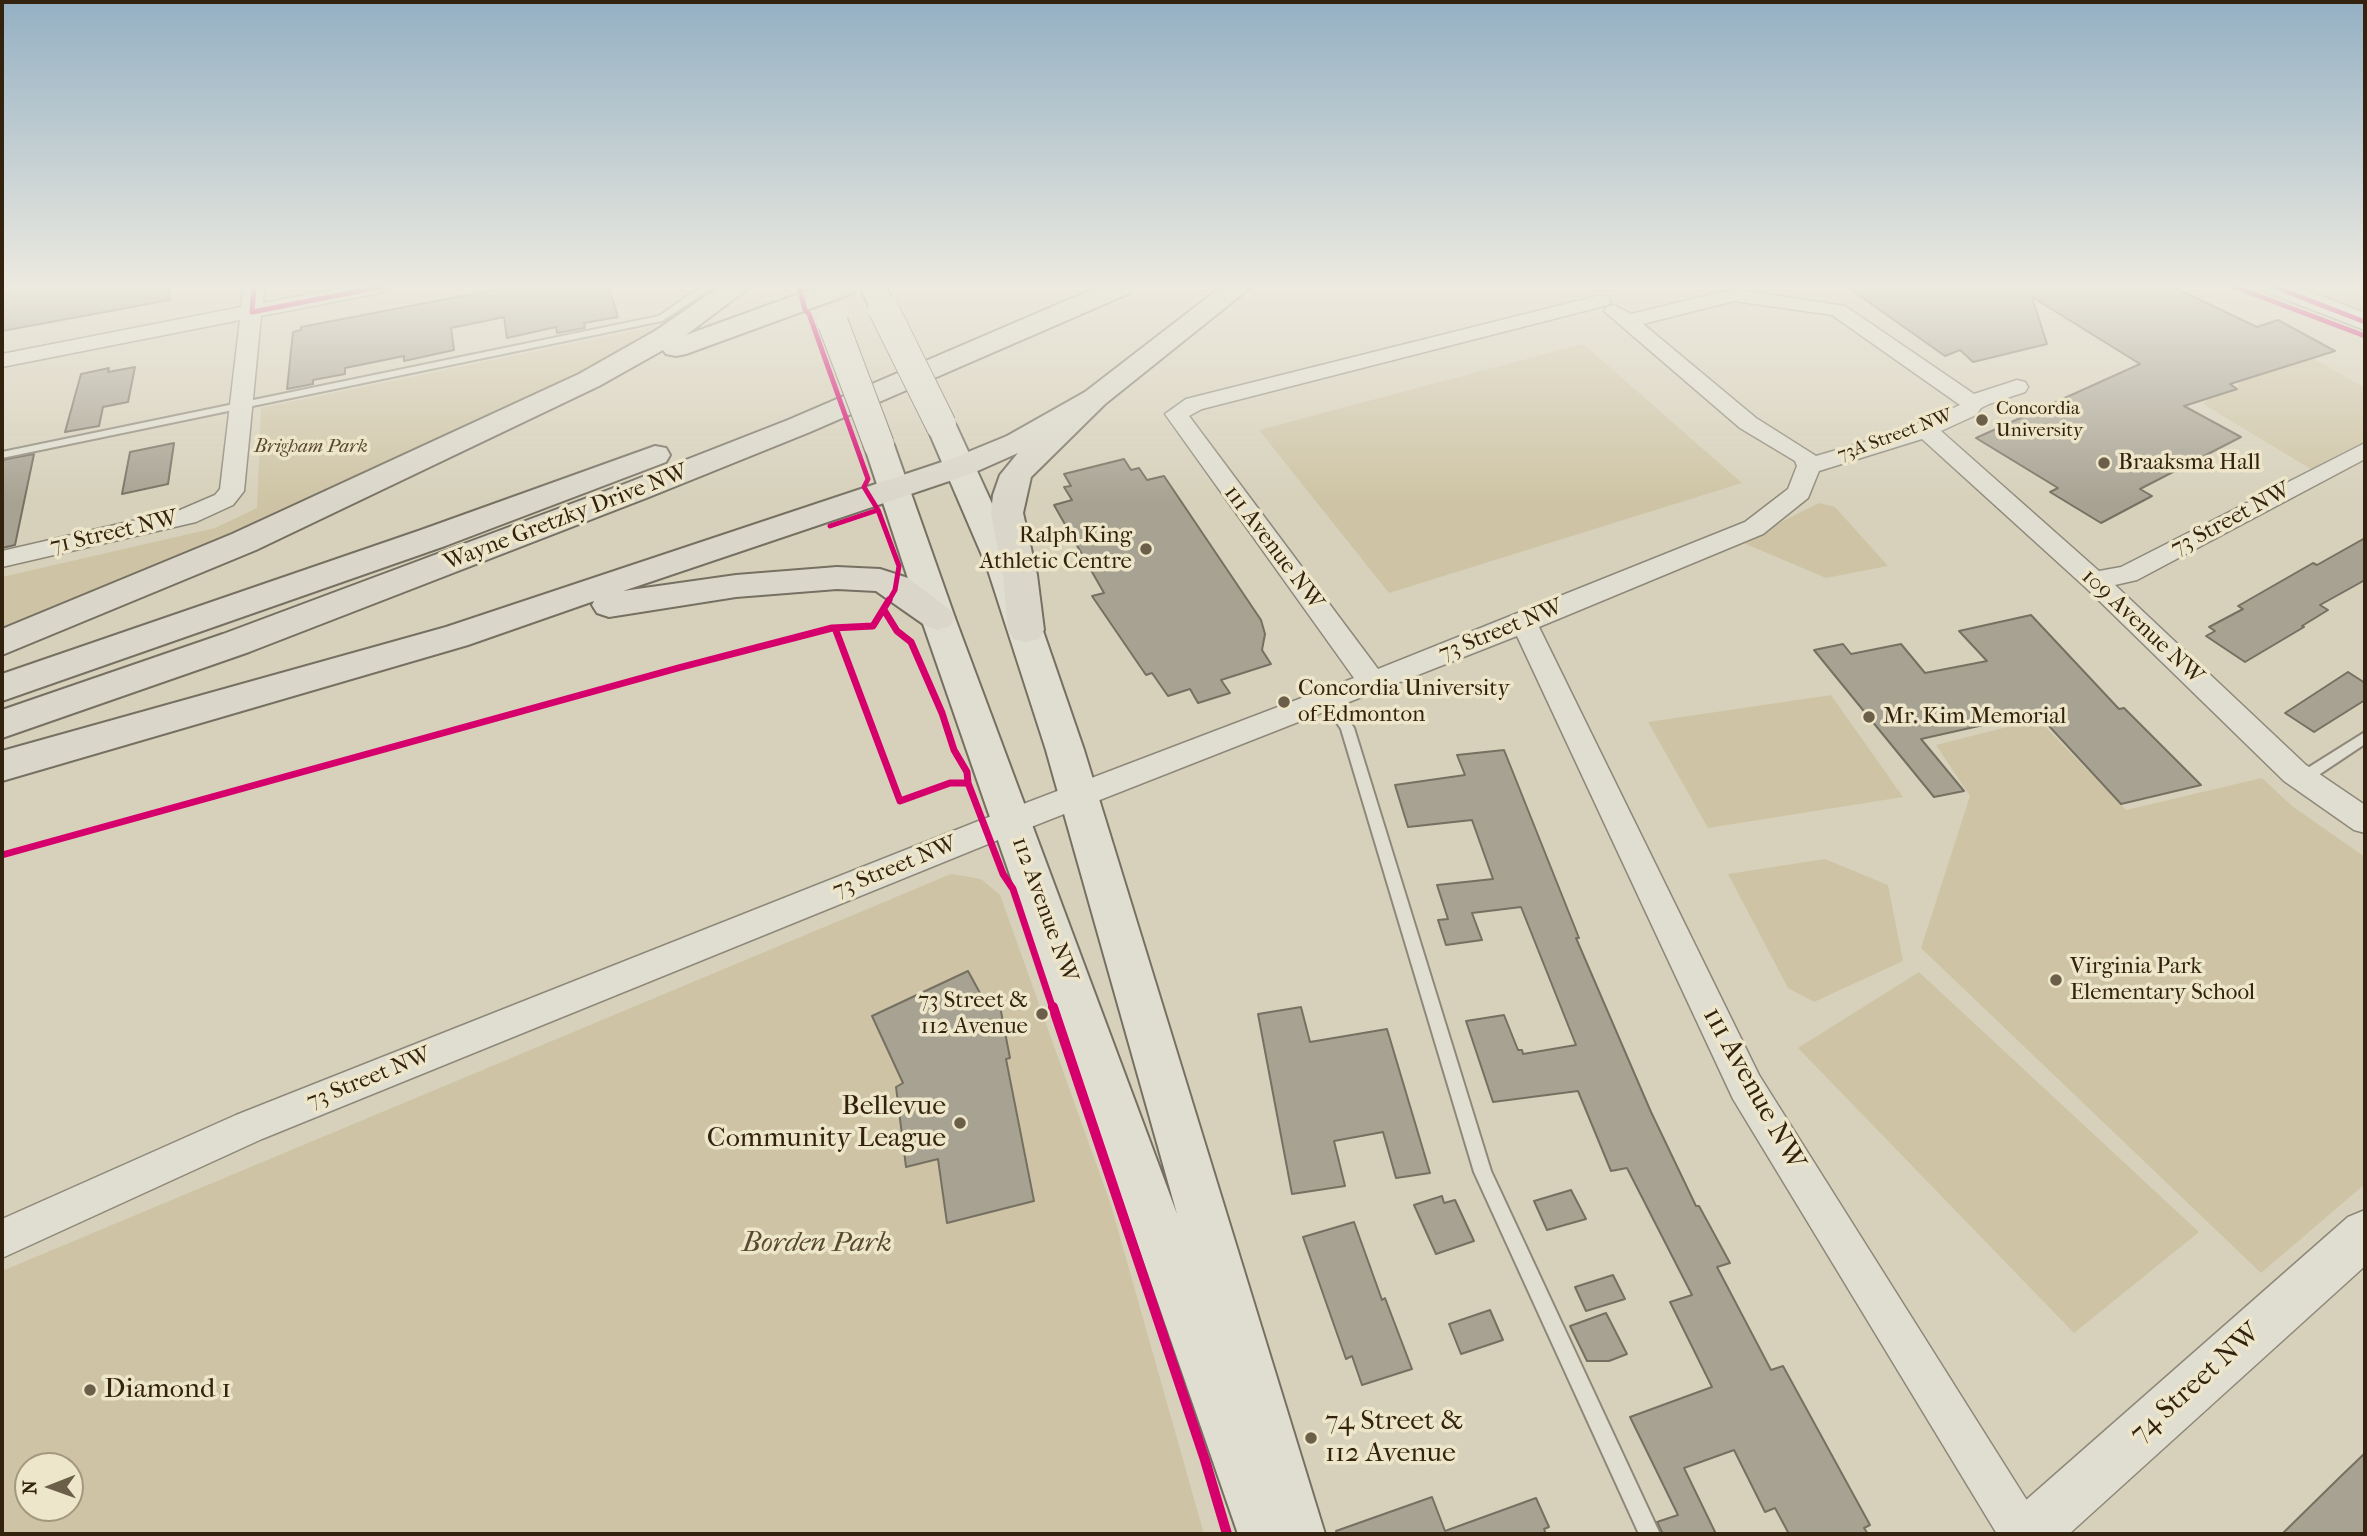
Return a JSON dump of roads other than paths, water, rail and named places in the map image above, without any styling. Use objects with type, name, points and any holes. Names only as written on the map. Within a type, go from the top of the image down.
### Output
[{"type":"main road","points":[[2,643],[244,542],[589,380],[627,359]]},
{"type":"main road","points":[[589,380],[646,359]]},
{"type":"main road","name":"112 Avenue NW","points":[[846,359],[896,487],[938,618],[1267,1534]]},
{"type":"main road","name":"Wayne Gretzky Drive NW","points":[[2,688],[252,602],[615,471],[897,359]]},
{"type":"main road","points":[[909,359],[962,466],[1004,567],[1026,630],[1296,1534]]},
{"type":"main road","name":"Wayne Gretzky Drive NW","points":[[2,724],[236,643],[509,541],[799,426],[955,359]]},
{"type":"main road","points":[[1026,630],[1020,575],[1007,513],[1009,495],[1016,475],[1032,456],[1095,398],[1146,359]]},
{"type":"main road","points":[[2,766],[456,636],[962,466],[1018,442],[1095,398]]},
{"type":"main road","points":[[456,636],[645,598],[736,586],[837,578],[880,580],[896,586],[938,618]]},
{"type":"street","points":[[242,406],[247,359]]},
{"type":"street","name":"111 Avenue NW","points":[[1358,359],[1194,404],[1176,414],[1372,681]]},
{"type":"street","points":[[1670,359],[1748,423],[1805,457],[1809,466]]},
{"type":"street","points":[[1909,359],[1973,403]]},
{"type":"street","name":"73A Street NW","points":[[1809,466],[1907,437],[1968,410],[1973,403],[2018,387]]},
{"type":"street","name":"71 Street NW","points":[[2,559],[187,516],[224,500],[232,491],[242,406]]},
{"type":"street","name":"109 Avenue NW","points":[[1924,428],[2094,581],[2303,778],[2365,821]]},
{"type":"street","name":"73 Street NW","points":[[2094,581],[2128,574],[2365,450]]},
{"type":"street","name":"73 Street NW","points":[[2,1239],[249,1128],[1077,796],[1524,623],[1754,527],[1799,493],[1809,466]]},
{"type":"street","name":"111 Avenue NW","points":[[1524,623],[1746,1087],[2022,1534]]},
{"type":"street","name":"74 Street NW","points":[[2028,1534],[2365,1234]]},
{"type":"lane","points":[[2,455],[468,359]]},
{"type":"lane","points":[[1327,698],[1347,728],[1483,1172],[1650,1534]]},
{"type":"lane","points":[[2303,778],[2365,737]]},
{"type":"place","name":"Concordia University","points":[[1982,420]]},
{"type":"place","name":"Braaksma Hall","points":[[2104,463]]},
{"type":"place","name":"Ralph King Athletic Centre","points":[[1146,549]]},
{"type":"place","name":"Concordia University of Edmonton","points":[[1284,702]]},
{"type":"place","name":"Mr. Kim Memorial","points":[[1869,717]]},
{"type":"place","name":"Virginia Park Elementary School","points":[[2056,980]]},
{"type":"place","name":"73 Street & 112 Avenue","points":[[1042,1014]]},
{"type":"place","name":"Bellevue Community League","points":[[960,1123]]},
{"type":"place","name":"Diamond 1","points":[[90,1390]]},
{"type":"place","name":"74 Street & 112 Avenue","points":[[1311,1438]]},
{"type":"park label","name":"Brigham Park","points":[[311,447]]},
{"type":"park label","name":"Borden Park","points":[[817,1244]]}]
